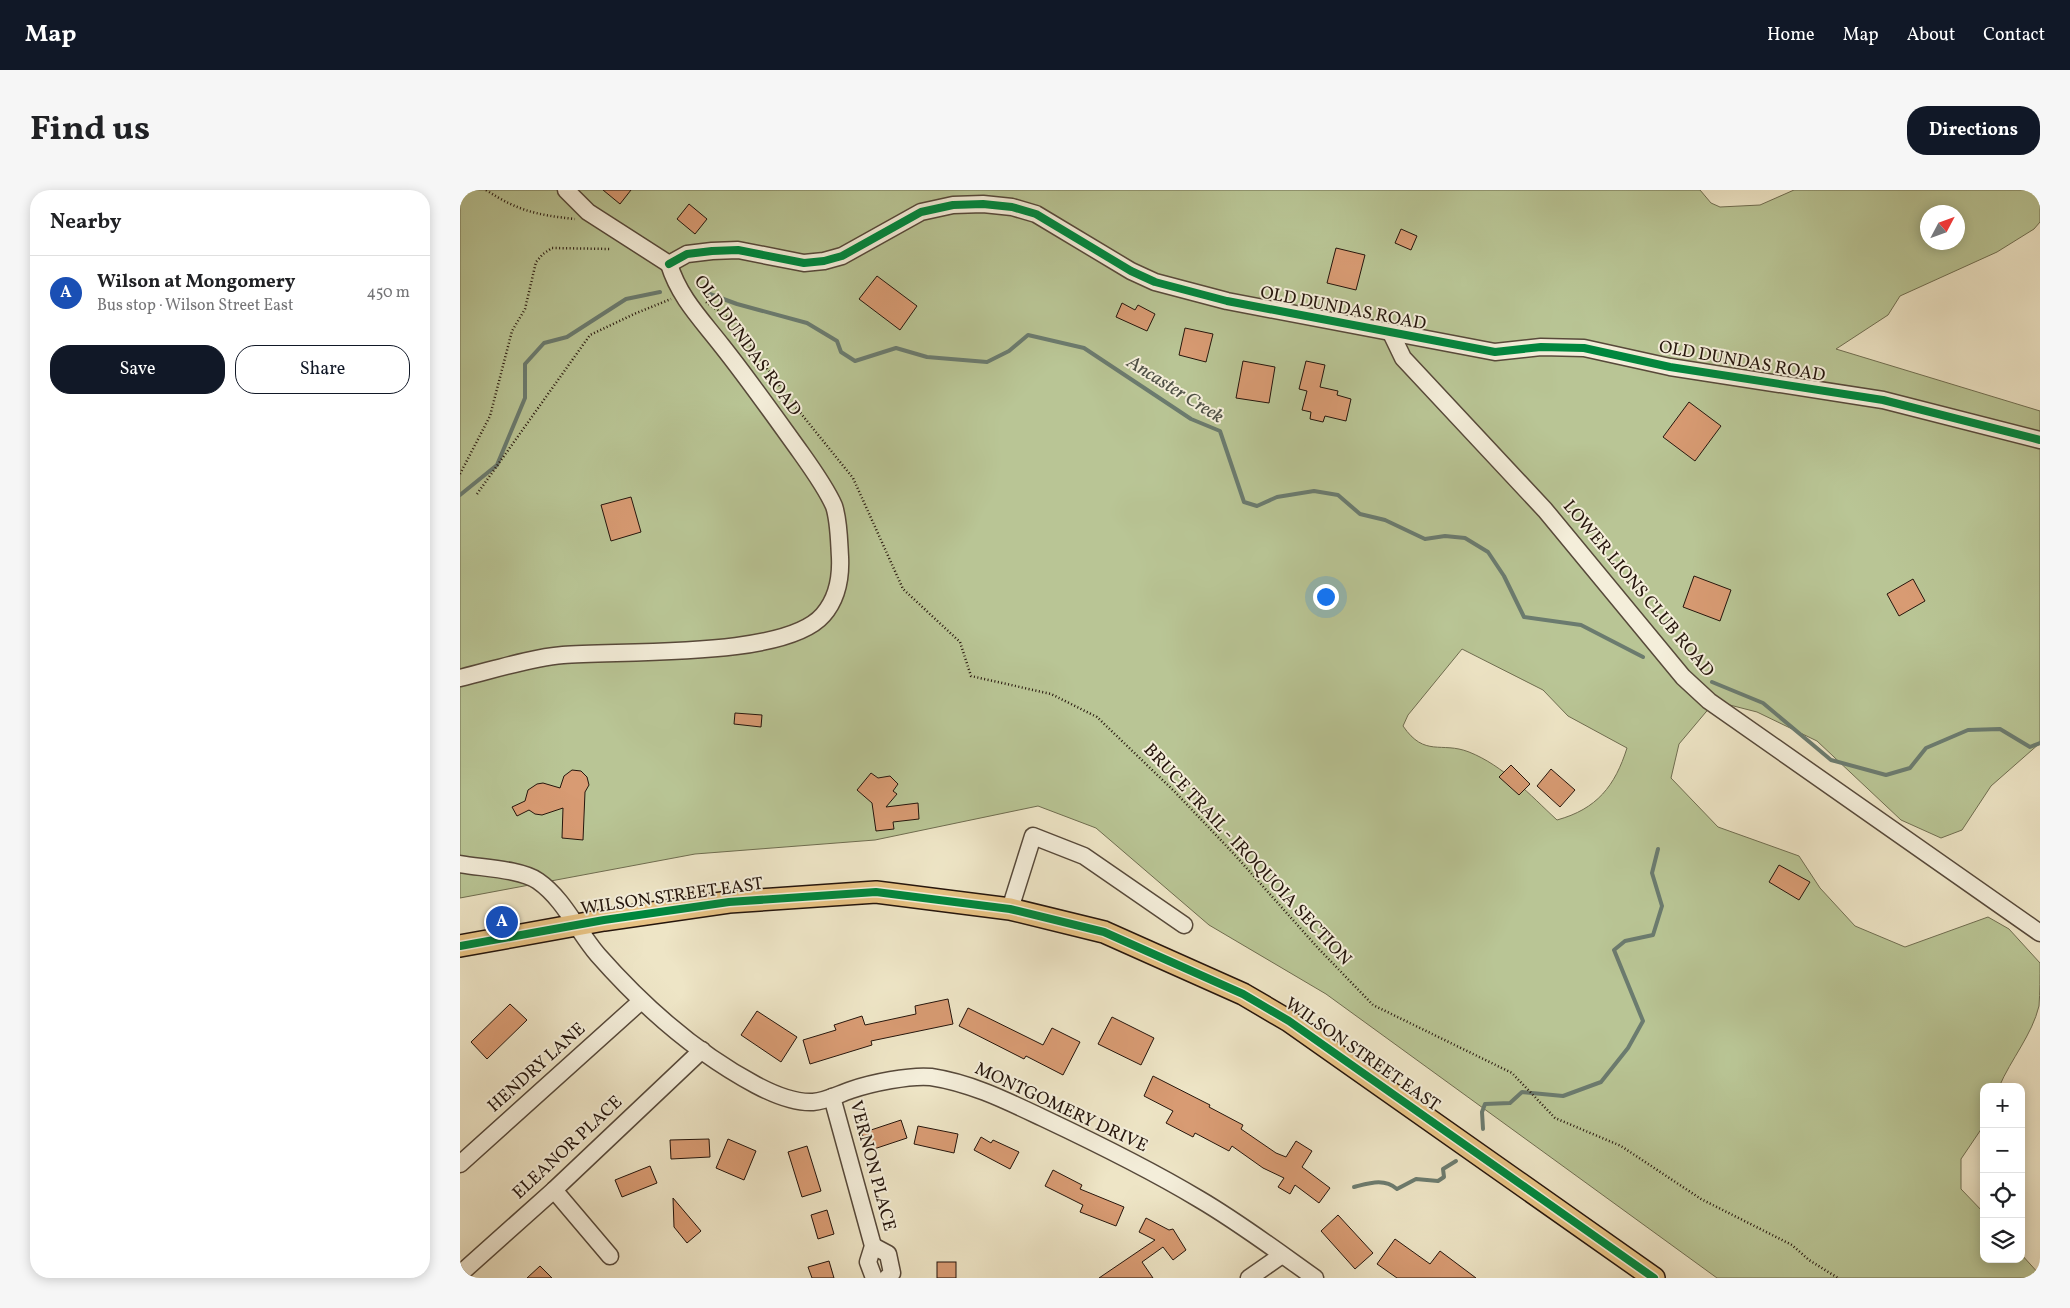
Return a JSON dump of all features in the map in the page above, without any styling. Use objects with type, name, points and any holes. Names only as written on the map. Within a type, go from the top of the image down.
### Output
[{"type":"main road","name":"WILSON STREET EAST","points":[[460,946],[576,925],[729,902],[876,892],[1010,908],[1104,932],[1243,994],[1289,1021],[1654,1278]]},
{"type":"street","points":[[566,190],[588,212],[671,270]]},
{"type":"street","name":"OLD DUNDAS ROAD","points":[[460,678],[562,655],[727,646],[768,640],[796,633],[822,616],[837,593],[841,566],[834,506],[802,455],[681,293],[671,270],[687,254],[712,251],[738,250],[804,262],[824,261],[842,256],[921,212],[953,204],[983,204],[1012,207],[1036,214],[1130,271],[1155,282],[1227,301],[1495,352],[1541,347],[1584,348],[1707,373],[1883,400],[2040,440]]},
{"type":"street","name":"LOWER LIONS CLUB ROAD","points":[[1391,333],[1403,358],[1545,510],[1683,677],[1709,701],[2040,932]]},
{"type":"street","points":[[1010,908],[1033,836],[1084,856],[1184,925]]},
{"type":"street","name":"MONTGOMERY DRIVE","points":[[460,864],[513,872],[537,880],[555,897],[596,952],[640,1002],[702,1050],[755,1085],[782,1097],[814,1102],[854,1088],[894,1080],[927,1077],[959,1082],[993,1095],[1084,1137],[1200,1200],[1315,1278]]},
{"type":"street","name":"HENDRY LANE","points":[[460,1164],[640,1002]]},
{"type":"street","name":"ELEANOR PLACE","points":[[460,1274],[554,1190],[702,1050]]},
{"type":"street","name":"VERNON PLACE","points":[[832,1097],[873,1246],[868,1262],[874,1278]]},
{"type":"street","points":[[554,1190],[610,1256]]},
{"type":"street","name":"VERNON PLACE","points":[[873,1246],[888,1254],[892,1274],[887,1278]]},
{"type":"street","points":[[1249,1278],[1282,1255]]},
{"type":"path","points":[[486,190],[506,203],[536,215],[581,220]]},
{"type":"path","points":[[460,474],[490,416],[512,331],[525,309],[536,262],[552,248],[610,249],[606,241]]},
{"type":"path","points":[[476,494],[590,335],[681,293]]},
{"type":"green space","points":[[460,190],[1700,190],[1711,203],[1720,207],[1760,205],[1794,190],[2040,190],[2040,222],[2034,229],[1997,252],[1900,296],[1888,315],[1836,349],[2040,411],[2040,743],[1991,786],[1962,830],[1941,838],[1901,820],[1817,741],[1757,712],[1722,703],[1711,706],[1679,744],[1671,778],[1718,827],[1799,856],[1820,888],[1855,926],[1905,947],[1988,917],[2009,929],[2040,963],[2039,1006],[2026,1037],[2001,1083],[1980,1083],[1980,1131],[1961,1159],[1961,1189],[1980,1209],[1980,1263],[2025,1263],[2025,1258],[2040,1275],[2040,1278],[1717,1278],[1326,994],[1209,925],[1096,828],[1038,806],[875,840],[695,854],[460,898]],"holes":[[[1462,649],[1543,690],[1568,716],[1627,748],[1617,774],[1602,794],[1583,809],[1557,820],[1516,782],[1494,765],[1459,749],[1426,745],[1411,736],[1403,726],[1408,715]]]},
{"type":"building","points":[[603,190],[631,190],[620,204]]},
{"type":"building","points":[[689,204],[707,219],[695,234],[677,219]]},
{"type":"building","points":[[1401,229],[1417,236],[1411,250],[1395,243]]},
{"type":"building","points":[[1336,248],[1365,255],[1356,290],[1327,283]]},
{"type":"building","points":[[877,276],[917,306],[900,330],[859,299]]},
{"type":"building","points":[[1122,303],[1135,310],[1138,305],[1155,314],[1147,331],[1116,317]]},
{"type":"building","points":[[1185,328],[1213,334],[1206,362],[1179,355]]},
{"type":"building","points":[[1243,361],[1275,367],[1269,403],[1236,398]]},
{"type":"building","points":[[1306,361],[1325,365],[1320,387],[1338,391],[1337,395],[1351,399],[1346,421],[1325,416],[1323,422],[1310,419],[1311,412],[1302,410],[1307,391],[1299,389]]},
{"type":"building","points":[[1689,402],[1721,426],[1695,461],[1663,437]]},
{"type":"building","points":[[631,497],[641,532],[611,541],[601,505]]},
{"type":"building","points":[[1694,576],[1731,590],[1720,621],[1683,607]]},
{"type":"building","points":[[1913,579],[1925,601],[1899,616],[1887,594]]},
{"type":"building","points":[[735,713],[762,715],[761,727],[734,724]]},
{"type":"building","points":[[1511,765],[1530,784],[1519,795],[1499,777]]},
{"type":"building","points":[[1551,769],[1575,790],[1560,807],[1537,786]]},
{"type":"building","points":[[572,770],[581,771],[587,777],[589,785],[585,792],[583,840],[562,838],[563,808],[542,815],[535,814],[529,810],[517,816],[512,807],[525,801],[528,790],[537,784],[543,783],[560,788],[564,776]]},
{"type":"building","points":[[871,773],[878,778],[890,776],[898,784],[893,791],[897,794],[886,807],[918,803],[919,819],[893,822],[894,829],[876,831],[872,803],[857,790]]},
{"type":"building","points":[[1779,865],[1810,882],[1799,900],[1769,882]]},
{"type":"building","points":[[948,999],[953,1024],[871,1041],[872,1045],[810,1064],[803,1040],[836,1030],[834,1025],[862,1016],[865,1025],[916,1014],[915,1006]]},
{"type":"building","points":[[510,1004],[527,1020],[487,1059],[471,1042]]},
{"type":"building","points":[[968,1008],[1043,1045],[1052,1028],[1080,1042],[1063,1075],[1026,1056],[1024,1059],[959,1026]]},
{"type":"building","points":[[757,1011],[797,1037],[781,1062],[741,1035]]},
{"type":"building","points":[[1112,1017],[1154,1038],[1141,1065],[1098,1044]]},
{"type":"building","points":[[1153,1076],[1210,1105],[1209,1107],[1243,1125],[1241,1129],[1276,1153],[1286,1157],[1296,1141],[1312,1151],[1302,1167],[1330,1188],[1319,1203],[1295,1185],[1290,1194],[1278,1187],[1284,1178],[1263,1168],[1232,1146],[1229,1151],[1195,1133],[1193,1137],[1166,1123],[1173,1111],[1144,1096]]},
{"type":"building","points":[[901,1120],[907,1138],[868,1151],[862,1133]]},
{"type":"building","points":[[918,1126],[958,1134],[954,1153],[914,1144]]},
{"type":"building","points":[[981,1137],[991,1143],[993,1140],[1019,1152],[1010,1169],[974,1150]]},
{"type":"building","points":[[709,1139],[710,1157],[671,1159],[670,1140]]},
{"type":"building","points":[[728,1139],[756,1151],[744,1180],[716,1168]]},
{"type":"building","points":[[807,1146],[821,1191],[802,1197],[788,1152]]},
{"type":"building","points":[[650,1166],[657,1183],[622,1197],[615,1180]]},
{"type":"building","points":[[1053,1170],[1082,1185],[1080,1189],[1124,1207],[1116,1226],[1080,1212],[1083,1205],[1045,1186]]},
{"type":"building","points":[[673,1198],[701,1231],[687,1243],[674,1227]]},
{"type":"building","points":[[827,1210],[834,1234],[818,1239],[811,1215]]},
{"type":"building","points":[[1338,1215],[1373,1253],[1355,1269],[1321,1231]]},
{"type":"building","points":[[1146,1218],[1169,1230],[1173,1229],[1186,1250],[1173,1260],[1163,1247],[1142,1262],[1153,1278],[1099,1278],[1155,1240],[1139,1232]]},
{"type":"building","points":[[1395,1239],[1430,1264],[1440,1251],[1476,1278],[1397,1278],[1377,1264]]},
{"type":"building","points":[[829,1261],[834,1278],[812,1278],[808,1267]]},
{"type":"building","points":[[937,1262],[956,1262],[956,1278],[937,1278]]},
{"type":"building","points":[[540,1266],[552,1278],[527,1278]]},
{"type":"waterway","name":"Ancaster Creek","points":[[460,495],[497,465],[525,398],[525,364],[544,343],[567,337],[626,299],[660,292]]},
{"type":"waterway","name":"Ancaster Creek","points":[[707,293],[737,304],[807,323],[837,341],[841,352],[855,361],[896,348],[927,357],[987,362],[1009,351],[1028,335],[1084,348],[1191,419],[1220,431],[1244,502],[1257,506],[1277,497],[1314,491],[1338,495],[1360,514],[1385,520],[1425,539],[1445,536],[1465,538],[1488,552],[1504,576],[1524,617],[1581,625],[1643,657]]},
{"type":"waterway","name":"Ancaster Creek","points":[[1712,682],[1763,703],[1831,760],[1886,775],[1910,768],[1926,748],[1968,730],[2000,729],[2030,747],[2040,743]]},
{"type":"waterway","points":[[1483,1129],[1482,1112],[1485,1104],[1510,1103],[1522,1092],[1563,1096],[1601,1082],[1628,1048],[1643,1021],[1614,950],[1625,941],[1653,935],[1662,906],[1652,873],[1658,849]]},
{"type":"waterway","points":[[1354,1187],[1382,1182],[1397,1189],[1416,1179],[1438,1181],[1444,1177],[1443,1169],[1456,1161]]},
{"type":"cycle path","points":[[669,264],[687,254],[738,250],[804,263],[824,261],[842,256],[921,212],[953,205],[983,204],[1012,207],[1036,214],[1131,271],[1155,282],[1227,301],[1495,352],[1541,347],[1584,348],[1670,367],[1883,400],[2040,440]]},
{"type":"cycle path","points":[[460,946],[604,920],[729,902],[876,892],[1010,909],[1104,932],[1243,994],[1289,1021],[1654,1278]]},
{"type":"place","name":"Wilson at Mongomery","points":[[502,922]]}]
